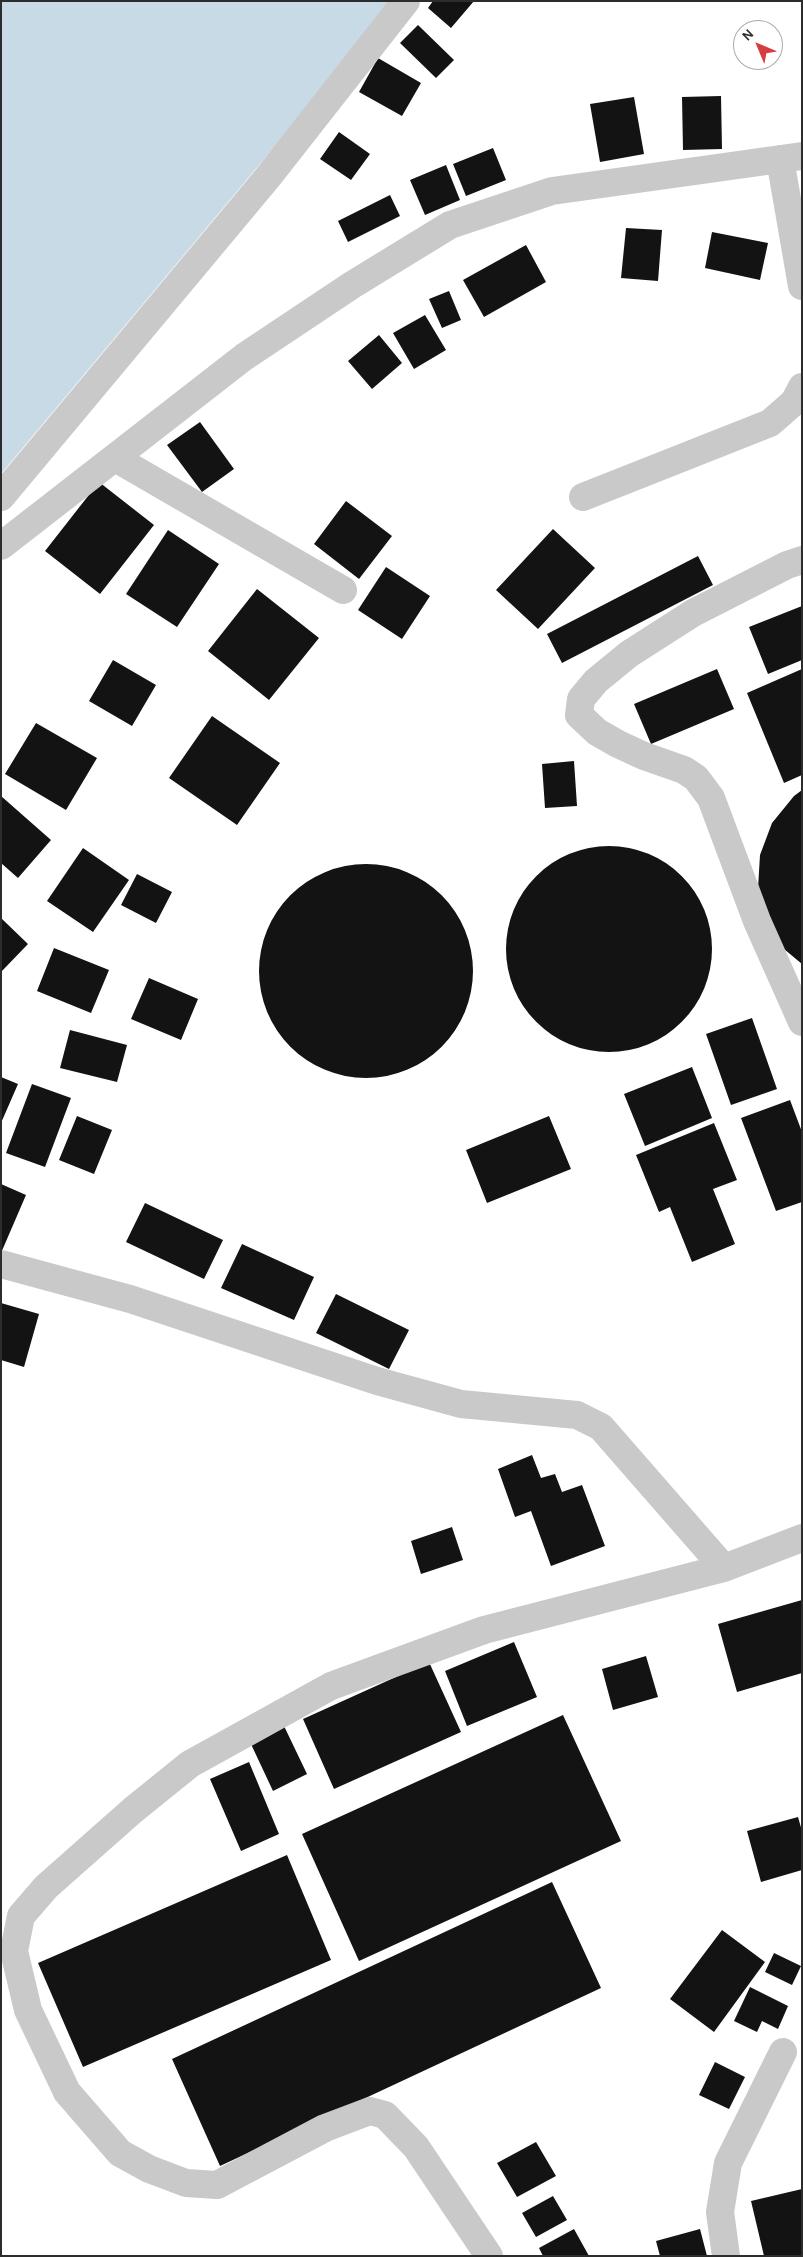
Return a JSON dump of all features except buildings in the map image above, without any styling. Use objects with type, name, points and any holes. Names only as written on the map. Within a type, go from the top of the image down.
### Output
[{"type":"street","points":[[1,497],[268,177],[406,1]]},
{"type":"street","points":[[1,546],[244,357],[352,285],[450,225],[552,191],[791,157],[802,286]]},
{"type":"street","points":[[583,497],[770,423],[794,402],[802,387]]},
{"type":"street","points":[[115,458],[343,590]]},
{"type":"street","points":[[802,560],[788,565],[693,614],[629,654],[596,681],[580,700],[578,715],[597,732],[618,744],[644,756],[684,770],[696,778],[711,798],[757,921],[802,1022]]},
{"type":"street","points":[[1,1264],[130,1299],[377,1381],[461,1404],[577,1415],[601,1426],[724,1568]]},
{"type":"street","points":[[489,2256],[416,2147],[385,2115],[378,2113],[370,2111],[325,2128],[216,2185],[186,2183],[149,2169],[120,2153],[66,2092],[28,2010],[14,1951],[22,1916],[46,1887],[133,1810],[190,1764],[331,1686],[484,1630],[724,1568],[802,1538]]},
{"type":"street","points":[[726,2256],[720,2212],[728,2162],[783,2052]]},
{"type":"water","points":[[1,1],[396,1],[1,474]]}]
